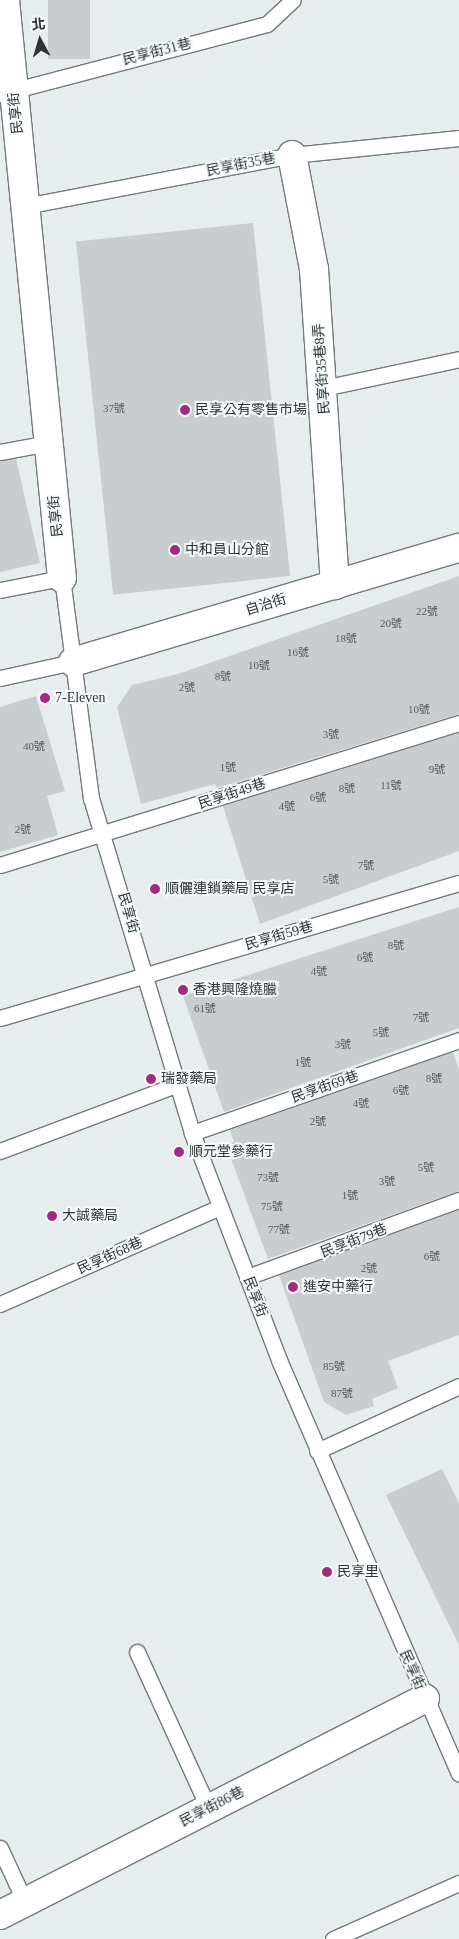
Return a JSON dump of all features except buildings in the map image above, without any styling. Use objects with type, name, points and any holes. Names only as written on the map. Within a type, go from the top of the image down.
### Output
[{"type":"street","name":"民享街","points":[[5,0],[7,91],[25,206],[62,578]]},
{"type":"street","name":"民享街35巷8弄","points":[[292,155],[314,269],[335,585]]},
{"type":"street","name":"自治街","points":[[73,662],[459,548]]},
{"type":"street","name":"民享街86巷","points":[[0,1915],[425,1698]]},
{"type":"lane","name":"民享街31巷","points":[[7,91],[267,24],[293,0]]},
{"type":"lane","name":"民享街35巷","points":[[25,206],[292,155],[459,138]]},
{"type":"lane","points":[[323,388],[459,359]]},
{"type":"lane","points":[[0,452],[49,443]]},
{"type":"lane","points":[[0,590],[62,578]]},
{"type":"lane","name":"民享街","points":[[62,578],[91,798],[106,834],[192,1134],[317,1451],[459,1774]]},
{"type":"lane","points":[[0,678],[73,662]]},
{"type":"lane","name":"民享街49巷","points":[[0,865],[106,834],[459,723]]},
{"type":"lane","name":"民享街59巷","points":[[0,1018],[459,882]]},
{"type":"lane","name":"民享街69巷","points":[[192,1134],[458,1040]]},
{"type":"lane","points":[[0,1151],[178,1084]]},
{"type":"lane","name":"民享街79巷","points":[[247,1277],[459,1200]]},
{"type":"lane","name":"民享街68巷","points":[[0,1304],[220,1207]]},
{"type":"lane","points":[[317,1451],[459,1386]]},
{"type":"lane","points":[[137,1652],[209,1809]]},
{"type":"lane","points":[[0,1848],[25,1902]]},
{"type":"lane","points":[[333,1939],[459,1883]]},
{"type":"place","name":"民享公有零售市場","points":[[185,410]]},
{"type":"place","name":"中和員山分館","points":[[175,550]]},
{"type":"place","name":"7-Eleven","points":[[45,698]]},
{"type":"place","name":"順儷連鎖藥局 民享店","points":[[155,889]]},
{"type":"place","name":"香港興隆燒臘","points":[[183,990]]},
{"type":"place","name":"瑞發藥局","points":[[151,1079]]},
{"type":"place","name":"順元堂參藥行","points":[[179,1152]]},
{"type":"place","name":"大誠藥局","points":[[52,1216]]},
{"type":"place","name":"進安中藥行","points":[[293,1287]]},
{"type":"place","name":"民享里","points":[[327,1572]]}]
